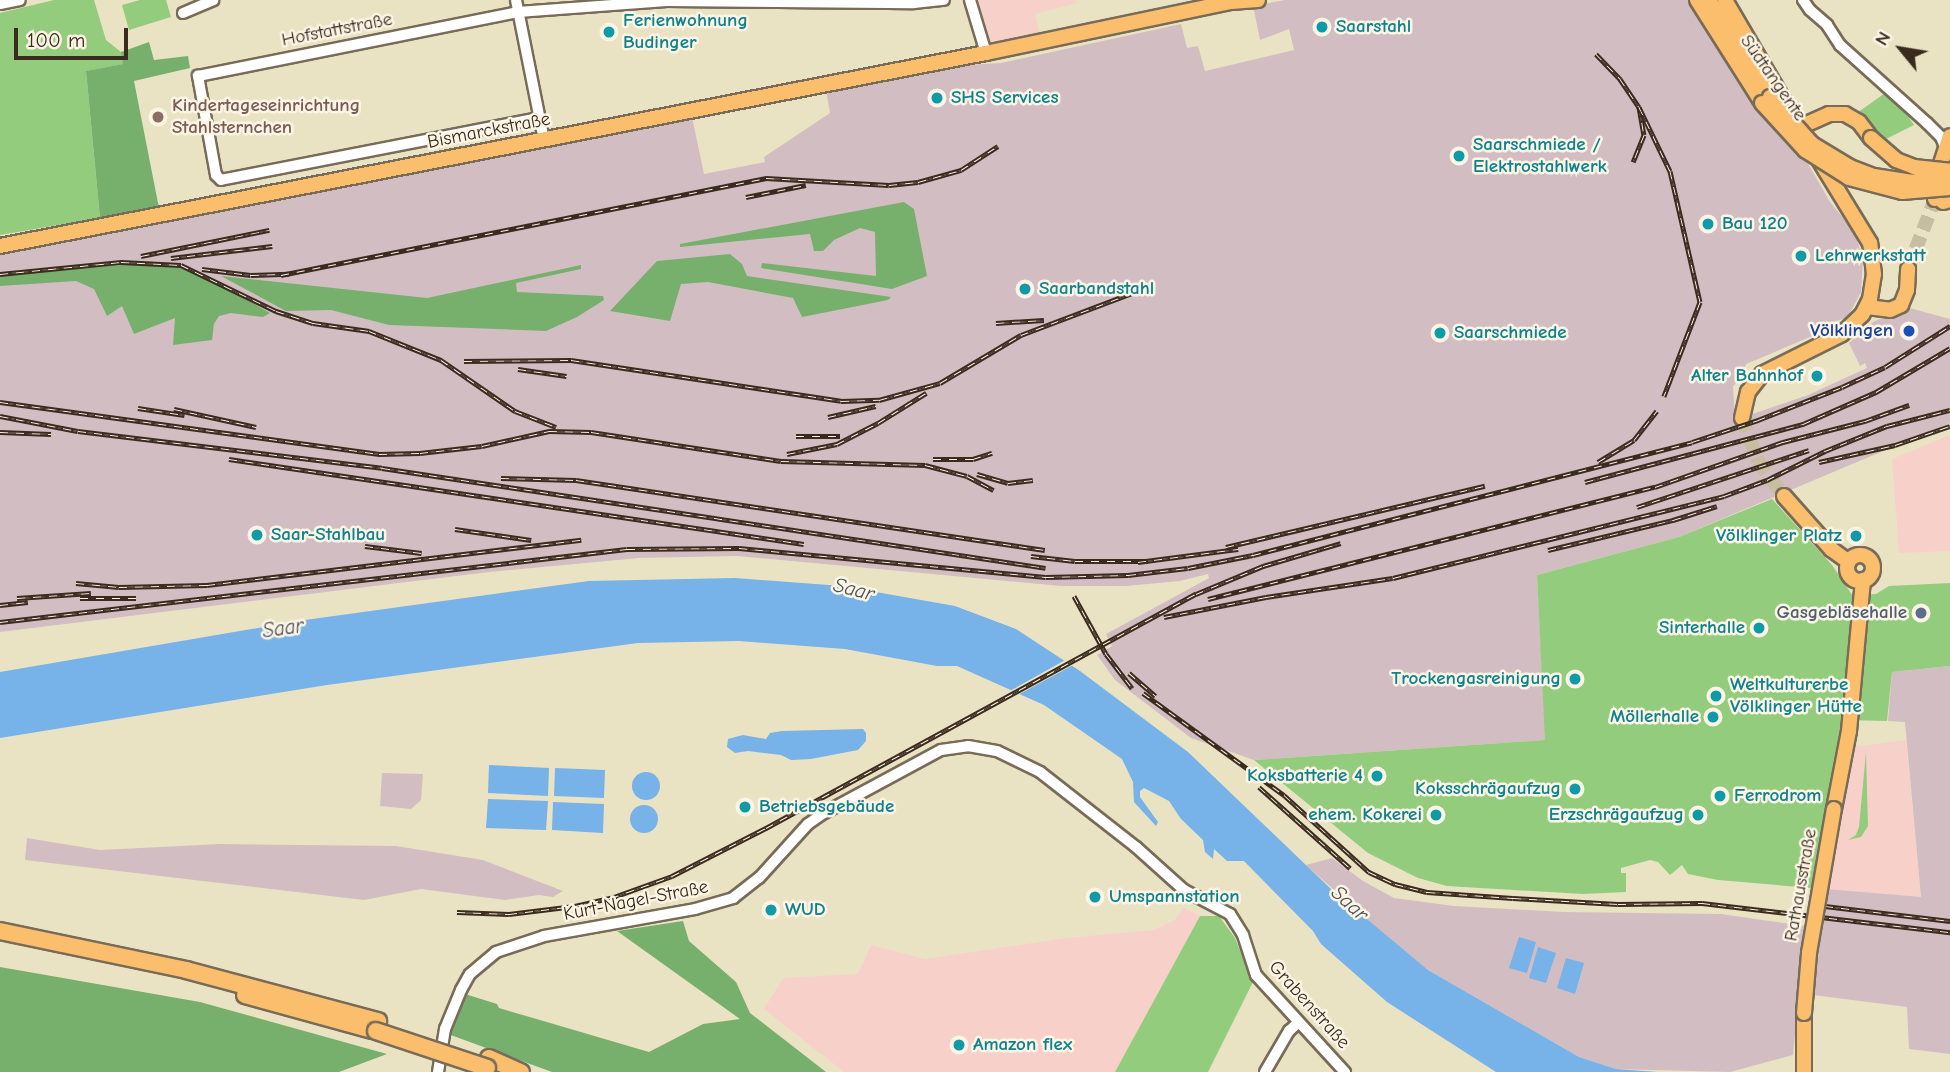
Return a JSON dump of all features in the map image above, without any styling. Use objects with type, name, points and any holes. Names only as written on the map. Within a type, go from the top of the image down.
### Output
[{"type":"highway","points":[[0,931],[199,973],[377,1026],[491,1066],[522,1072]]},
{"type":"highway","points":[[0,941],[183,980],[377,1026]]},
{"type":"main road","name":"Bismarckstraße","points":[[0,246],[986,53],[1079,31],[1096,30],[1234,1],[1258,0]]},
{"type":"main road","name":"Südtangente","points":[[1697,0],[1766,100],[1805,150],[1849,178],[1902,192],[1944,196]]},
{"type":"main road","name":"Südtangente","points":[[1709,0],[1766,100],[1807,139],[1850,167],[1874,176],[1911,182],[1948,169]]},
{"type":"main road","points":[[1725,0],[1870,243],[1874,274],[1867,307],[1842,334],[1762,374],[1748,391],[1742,418]]},
{"type":"main road","points":[[1800,127],[1822,116],[1836,113],[1848,115],[1896,160],[1914,167],[1948,169]]},
{"type":"main road","points":[[1948,142],[1948,169]]},
{"type":"main road","points":[[1944,196],[1936,179],[1948,169]]},
{"type":"main road","points":[[1867,307],[1890,310],[1901,304],[1907,290],[1908,269]]},
{"type":"main road","points":[[1784,496],[1831,549],[1849,562]]},
{"type":"main road","points":[[1860,555],[1870,559],[1872,571],[1863,580],[1850,576],[1849,562],[1860,555]]},
{"type":"main road","name":"Rathausstraße","points":[[1804,1071],[1804,1013],[1809,953],[1849,731],[1863,580]]},
{"type":"street","points":[[0,4],[20,0]]},
{"type":"street","points":[[183,13],[213,0]]},
{"type":"street","points":[[516,0],[544,140]]},
{"type":"street","name":"Hofstattstraße","points":[[221,180],[216,175],[198,76],[518,12],[645,1],[944,0]]},
{"type":"street","points":[[970,0],[986,53]]},
{"type":"street","points":[[1803,0],[1827,25],[1840,45],[1948,142]]},
{"type":"street","name":"Bismarckstraße","points":[[221,180],[539,118]]},
{"type":"street","name":"Kurt-Nagel-Straße","points":[[438,1072],[445,1029],[461,990],[470,974],[496,952],[544,936],[695,909],[733,898],[759,878],[808,824],[951,747],[997,751],[1040,772],[1136,847],[1184,890],[1216,905],[1236,921]]},
{"type":"street","name":"Grabenstraße","points":[[1236,921],[1256,975],[1345,1072]]},
{"type":"street","points":[[1265,1072],[1289,1031],[1299,1022]]},
{"type":"shaded area","points":[[975,0],[1076,0],[1077,3],[1035,14],[1039,33],[986,45]]},
{"type":"shaded area","name":"Saarstahl","points":[[1285,0],[1688,0],[1780,133],[1806,160],[1830,202],[1854,231],[1863,259],[1861,292],[1847,318],[1821,325],[1822,332],[1746,364],[1741,378],[1733,386],[1735,420],[1808,395],[1867,368],[1865,363],[1860,366],[1849,343],[1873,322],[1906,307],[1950,319],[1950,423],[1679,537],[1537,575],[1546,740],[1254,760],[1191,738],[1115,680],[1097,655],[1112,646],[1106,634],[1209,578],[1208,574],[1180,581],[1126,586],[1061,586],[737,556],[639,558],[489,572],[0,632],[0,249],[168,220],[692,117],[704,174],[765,162],[764,157],[830,113],[826,90],[947,66],[1001,63],[1181,24],[1187,48],[1198,46],[1205,71],[1294,50],[1289,29],[1260,40],[1253,6]]},
{"type":"shaded area","points":[[1950,435],[1950,551],[1899,553],[1892,459]]},
{"type":"shaded area","points":[[1950,666],[1950,1054],[1909,1049],[1907,1007],[1813,995],[1826,889],[1921,897],[1905,722],[1888,721],[1892,672]]},
{"type":"shaded area","points":[[1906,740],[1921,898],[1811,888],[1822,827],[1837,829],[1853,747]]},
{"type":"shaded area","points":[[382,773],[423,774],[421,800],[411,809],[380,806]]},
{"type":"shaded area","points":[[27,838],[100,850],[220,844],[396,846],[483,860],[563,891],[553,897],[539,895],[505,900],[421,889],[364,900],[25,860]]},
{"type":"shaded area","points":[[1332,858],[1363,881],[1394,898],[1454,906],[1564,912],[1721,914],[1805,926],[1793,1055],[1730,1072],[1616,1069],[1579,1057],[1428,970],[1388,938],[1306,865]]},
{"type":"shaded area","points":[[1183,907],[1200,916],[1115,1072],[844,1072],[764,1009],[783,978],[858,974],[871,945],[925,959],[1067,938],[1154,930],[1176,919]]},
{"type":"green space","points":[[54,0],[94,0],[106,40],[121,52],[124,64],[86,71],[100,218],[0,235],[0,13]]},
{"type":"green space","points":[[140,0],[166,0],[171,17],[129,30],[122,5]]},
{"type":"green space","points":[[149,42],[154,60],[188,56],[190,68],[134,81],[159,208],[100,218],[86,71],[123,64],[121,52]]},
{"type":"green space","points":[[1885,93],[1899,103],[1914,125],[1882,141],[1857,113]]},
{"type":"green space","points":[[904,202],[914,209],[927,276],[892,289],[761,268],[762,263],[876,276],[875,232],[860,228],[834,240],[823,251],[814,251],[810,234],[680,247],[680,244]]},
{"type":"green space","points":[[730,254],[742,264],[747,276],[891,297],[888,300],[802,317],[793,298],[708,282],[681,284],[670,321],[610,311],[657,261]]},
{"type":"green space","points":[[121,263],[164,264],[196,271],[270,313],[263,317],[231,313],[219,316],[214,324],[212,340],[173,345],[175,318],[134,334],[122,306],[107,316],[94,289],[76,281],[0,286],[0,275]]},
{"type":"green space","points":[[581,265],[581,269],[516,283],[517,292],[603,296],[604,300],[577,317],[546,331],[389,325],[331,310],[286,311],[221,276],[427,298]]},
{"type":"green space","name":"Weltkulturerbe Völklinger Hütte","points":[[1772,499],[1832,565],[1852,595],[1876,594],[1889,586],[1950,583],[1950,666],[1892,672],[1887,721],[1843,720],[1811,888],[1718,880],[1688,874],[1682,865],[1670,875],[1658,862],[1650,860],[1621,868],[1621,873],[1626,873],[1626,892],[1583,894],[1447,886],[1418,878],[1368,853],[1254,760],[1545,740],[1537,575],[1679,537]]},
{"type":"green space","points":[[1866,752],[1868,826],[1861,837],[1848,840],[1856,835],[1859,827]]},
{"type":"green space","points":[[1200,916],[1219,916],[1235,938],[1253,982],[1208,1072],[1115,1072]]},
{"type":"green space","points":[[683,921],[689,941],[736,982],[750,1013],[826,1072],[552,1072],[448,1034],[465,994],[497,1004],[499,1008],[649,1052],[703,1024],[740,1019],[617,931]]},
{"type":"green space","points":[[0,967],[200,1002],[387,1054],[339,1072],[0,1072]]},
{"type":"water","name":"Saar","points":[[735,578],[842,586],[955,606],[1016,629],[1080,671],[1188,752],[1332,890],[1428,970],[1579,1057],[1616,1069],[1658,1072],[1496,1072],[1387,1002],[1321,944],[1313,931],[1244,861],[1227,861],[1214,849],[1213,859],[1205,852],[1203,840],[1181,819],[1169,801],[1144,788],[1140,791],[1140,797],[1158,822],[1156,826],[1134,802],[1133,782],[1122,759],[1044,705],[957,666],[937,666],[845,649],[739,641],[638,643],[327,685],[0,738],[0,672],[305,620],[589,581]]},
{"type":"water","points":[[863,729],[866,741],[858,750],[811,759],[791,760],[781,755],[748,751],[735,753],[727,747],[728,739],[743,735],[766,739],[770,733],[782,731]]},
{"type":"water","points":[[489,765],[549,768],[548,796],[488,793]]},
{"type":"water","points":[[555,768],[605,770],[604,798],[554,796]]},
{"type":"water","points":[[646,772],[656,776],[660,786],[656,796],[646,800],[636,796],[632,786],[636,776]]},
{"type":"water","points":[[488,799],[548,801],[546,830],[486,828]]},
{"type":"water","points":[[553,802],[604,804],[603,833],[552,830]]},
{"type":"water","points":[[644,805],[654,809],[658,819],[654,829],[644,833],[634,829],[630,819],[634,809]]},
{"type":"water","points":[[1519,937],[1536,942],[1527,973],[1509,968]]},
{"type":"water","points":[[1538,947],[1556,953],[1546,983],[1529,978]]},
{"type":"water","points":[[1566,958],[1584,963],[1575,994],[1557,988]]},
{"type":"pier","points":[[1067,659],[1075,664],[1016,696],[1008,692]]},
{"type":"tunnel","points":[[1908,269],[1935,199]]},
{"type":"tunnel","points":[[1742,418],[1758,461],[1784,496]]},
{"type":"railway","points":[[1596,54],[1620,79],[1639,107],[1644,135],[1633,162]]},
{"type":"railway","points":[[1639,107],[1670,171],[1700,302],[1664,396]]},
{"type":"railway","points":[[281,275],[766,178],[889,185],[918,182],[961,170],[998,146]]},
{"type":"railway","points":[[746,197],[806,185]]},
{"type":"railway","points":[[141,256],[269,230]]},
{"type":"railway","points":[[171,258],[272,246]]},
{"type":"railway","points":[[0,274],[121,262],[181,265],[276,311],[313,323],[369,331],[441,360],[515,411],[556,427]]},
{"type":"railway","points":[[202,269],[251,275],[289,274]]},
{"type":"railway","points":[[464,361],[571,360],[841,401],[879,400],[940,383],[1021,335],[1148,287]]},
{"type":"railway","points":[[996,323],[1044,320]]},
{"type":"railway","points":[[0,622],[627,549],[739,548],[1046,577],[1128,575],[1188,568],[1253,555],[1692,442],[1842,387],[1885,367],[1950,326]]},
{"type":"railway","points":[[1585,482],[1803,424],[1876,392],[1950,348]]},
{"type":"railway","points":[[518,369],[567,376]]},
{"type":"railway","points":[[787,454],[837,444],[878,423],[926,393]]},
{"type":"railway","points":[[0,402],[379,454],[420,453],[482,446],[549,431],[591,432],[781,461],[925,465],[967,476],[993,490]]},
{"type":"railway","points":[[1208,599],[1655,487],[1783,442],[1865,421],[1909,405]]},
{"type":"railway","points":[[828,417],[876,406]]},
{"type":"railway","points":[[138,408],[184,415]]},
{"type":"railway","points":[[174,409],[256,427]]},
{"type":"railway","points":[[1164,617],[1266,597],[1393,578],[1724,496],[1767,480],[1825,451],[1887,426],[1950,410]]},
{"type":"railway","points":[[1598,462],[1634,440],[1657,411]]},
{"type":"railway","points":[[0,416],[78,431],[382,468],[1046,568]]},
{"type":"railway","points":[[1819,462],[1895,445],[1950,426]]},
{"type":"railway","points":[[0,432],[51,434]]},
{"type":"railway","points":[[796,436],[840,436]]},
{"type":"railway","points":[[1637,507],[1809,450]]},
{"type":"railway","points":[[933,459],[973,459],[992,453]]},
{"type":"railway","points":[[229,459],[804,544]]},
{"type":"railway","points":[[977,474],[1008,483],[1033,480]]},
{"type":"railway","points":[[501,478],[576,480],[1045,550]]},
{"type":"railway","points":[[1226,547],[1485,486]]},
{"type":"railway","points":[[1548,550],[1673,520],[1717,506]]},
{"type":"railway","points":[[455,529],[531,540]]},
{"type":"railway","points":[[76,583],[119,587],[207,585],[581,540]]},
{"type":"railway","points":[[457,912],[509,914],[575,906],[611,898],[672,876],[766,828],[1196,594],[1263,566],[1341,543]]},
{"type":"railway","points":[[365,546],[422,553]]},
{"type":"railway","points":[[1138,562],[1238,549]]},
{"type":"railway","points":[[1031,556],[1075,561],[1148,561]]},
{"type":"railway","points":[[17,598],[91,593]]},
{"type":"railway","points":[[1074,596],[1106,654],[1132,688]]},
{"type":"railway","points":[[80,598],[136,598]]},
{"type":"railway","points":[[0,605],[28,602]]},
{"type":"railway","points":[[1129,673],[1155,696]]},
{"type":"railway","points":[[1143,693],[1284,795],[1369,872],[1395,884],[1427,892],[1513,898],[1618,904],[1702,903],[1950,932]]},
{"type":"railway","points":[[1259,787],[1350,868]]},
{"type":"railway","points":[[1825,906],[1950,921]]},
{"type":"place","name":"Saarstahl","points":[[1322,27]]},
{"type":"place","name":"Ferienwohnung Budinger","points":[[609,32]]},
{"type":"place","name":"SHS Services","points":[[937,98]]},
{"type":"place","name":"Kindertageseinrichtung Stahlsternchen","points":[[158,117]]},
{"type":"place","name":"Saarschmiede / Elektrostahlwerk","points":[[1459,156]]},
{"type":"place","name":"Bau 120","points":[[1708,224]]},
{"type":"place","name":"Lehrwerkstatt","points":[[1801,256]]},
{"type":"place","name":"Saarbandstahl","points":[[1025,289]]},
{"type":"place","name":"Völklingen","points":[[1909,331]]},
{"type":"place","name":"Saarschmiede","points":[[1440,333]]},
{"type":"place","name":"Alter Bahnhof","points":[[1817,376]]},
{"type":"place","name":"Saar-Stahlbau","points":[[257,535]]},
{"type":"place","name":"Völklinger Platz","points":[[1856,536]]},
{"type":"place","name":"Gasgebläsehalle","points":[[1921,613]]},
{"type":"place","name":"Sinterhalle","points":[[1759,628]]},
{"type":"place","name":"Trockengasreinigung","points":[[1575,679]]},
{"type":"place","name":"Weltkulturerbe Völklinger Hütte","points":[[1716,696]]},
{"type":"place","name":"Möllerhalle","points":[[1713,717]]},
{"type":"place","name":"Koksbatterie 4","points":[[1377,776]]},
{"type":"place","name":"Koksschrägaufzug","points":[[1575,789]]},
{"type":"place","name":"Ferrodrom","points":[[1720,796]]},
{"type":"place","name":"Betriebsgebäude","points":[[745,807]]},
{"type":"place","name":"ehem. Kokerei","points":[[1436,815]]},
{"type":"place","name":"Erzschrägaufzug","points":[[1698,815]]},
{"type":"place","name":"Umspannstation","points":[[1095,897]]},
{"type":"place","name":"WUD","points":[[771,910]]},
{"type":"place","name":"Amazon flex","points":[[959,1045]]}]
